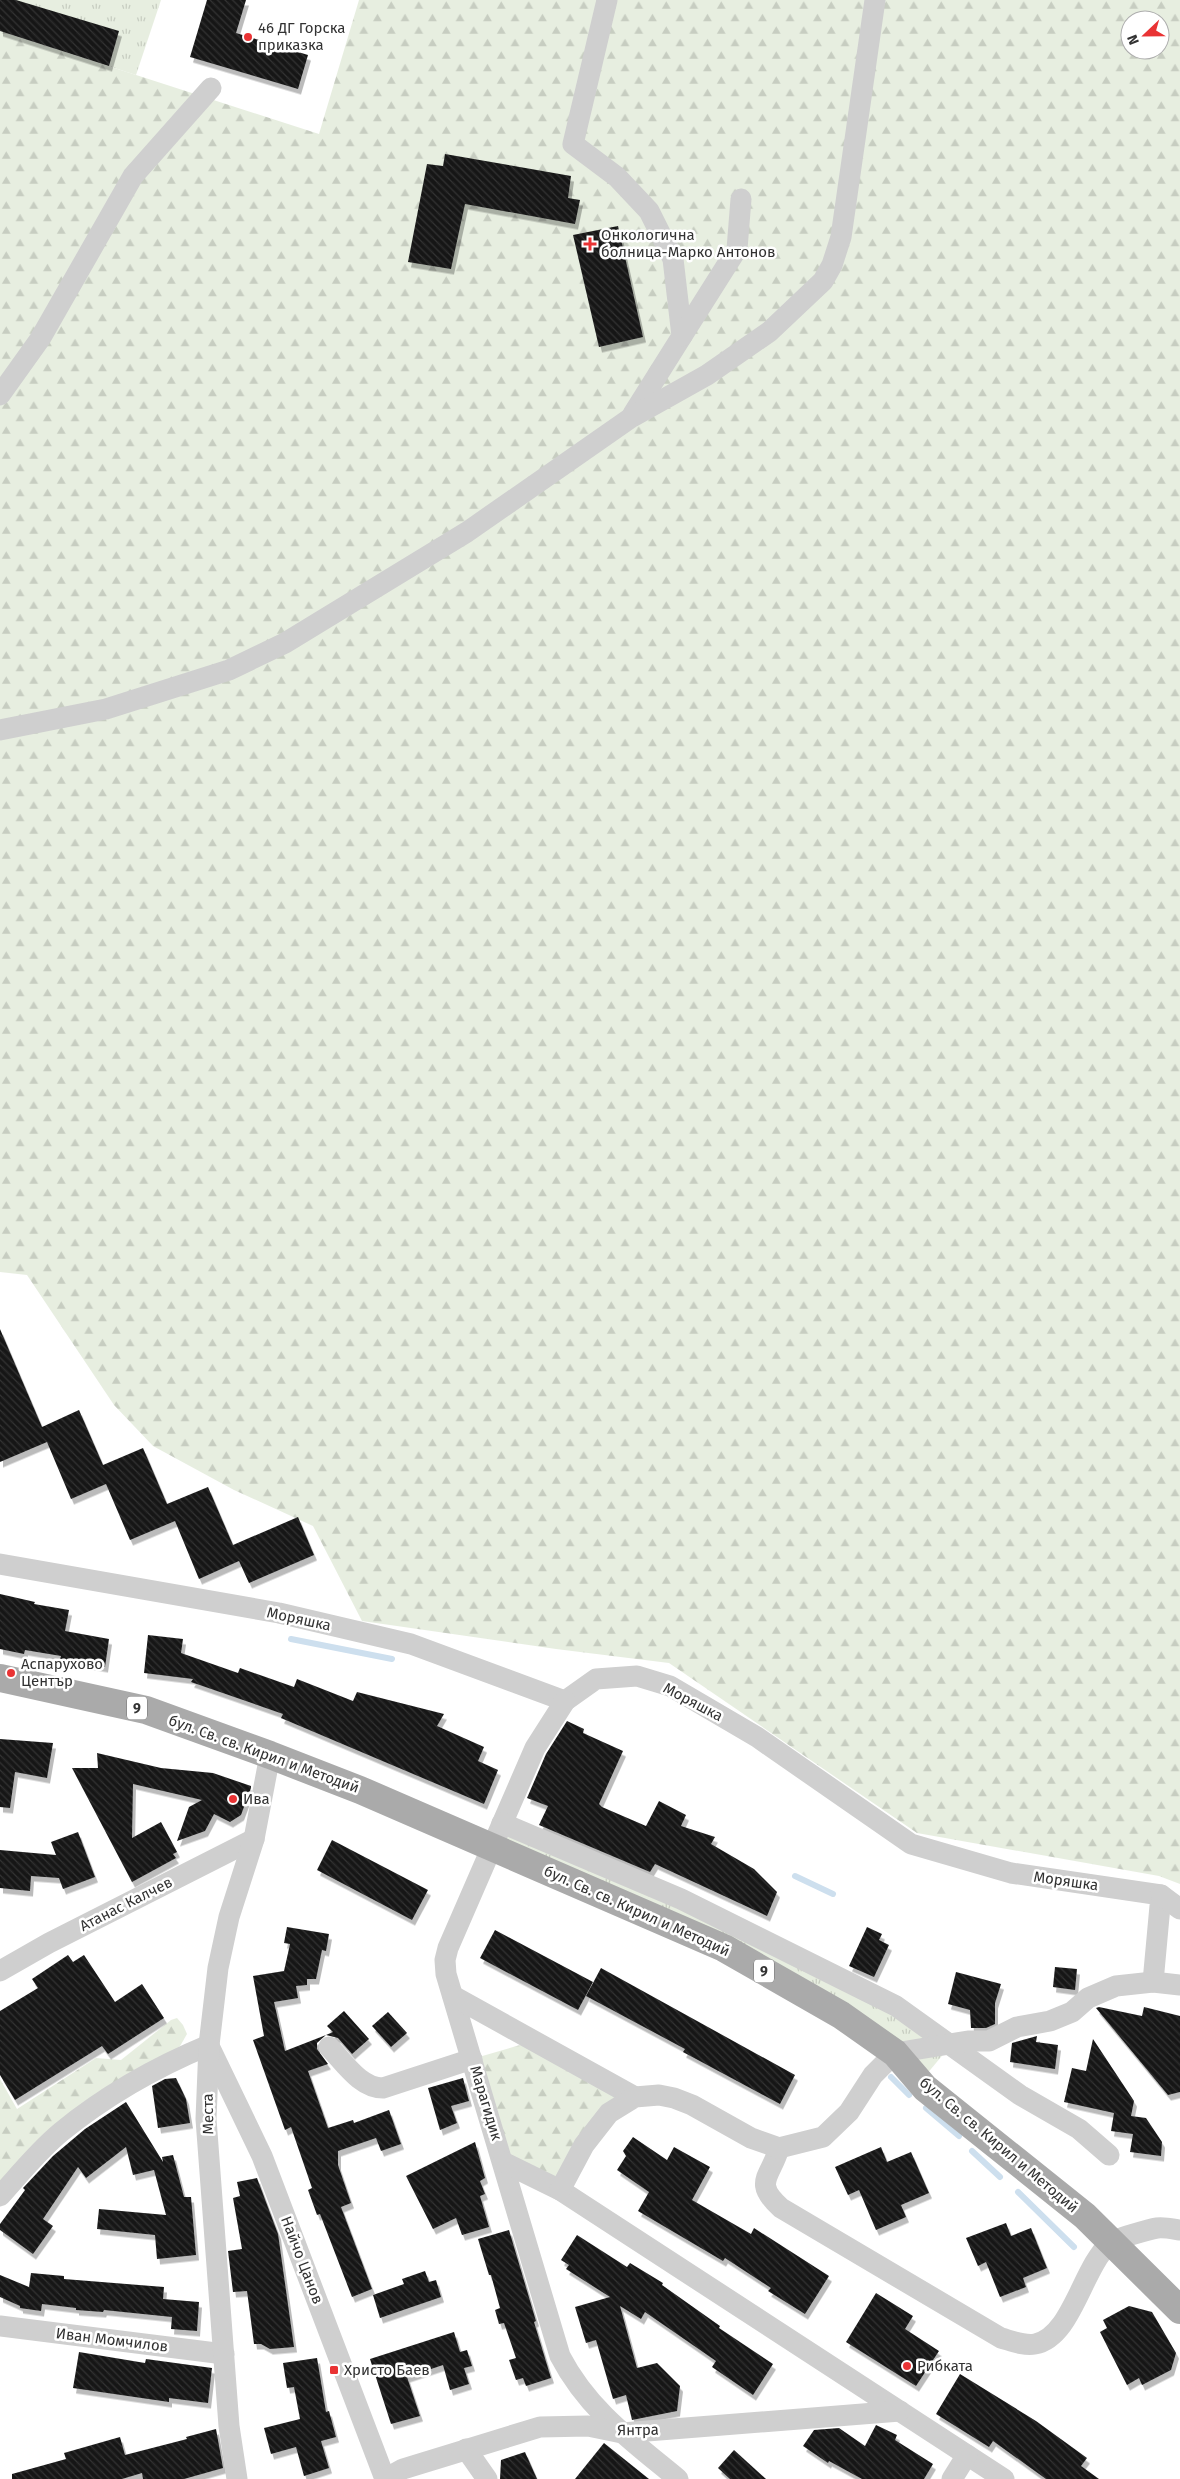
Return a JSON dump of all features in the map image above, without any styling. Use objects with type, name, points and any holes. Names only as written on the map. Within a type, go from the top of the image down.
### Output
[{"type":"main road","name":"бул. Св. св. Кирил и Методий","points":[[0,1678],[146,1710],[360,1790],[497,1835],[724,1948],[841,2015],[895,2053],[925,2088],[1085,2216],[1180,2310]]},
{"type":"street","points":[[607,0],[573,144],[617,177],[649,211],[673,260],[682,336]]},
{"type":"street","points":[[0,730],[106,709],[229,670],[277,647],[467,532],[632,417],[707,375],[769,332],[823,280],[832,264],[841,237],[875,0]]},
{"type":"street","points":[[0,395],[40,339],[133,176],[211,88]]},
{"type":"street","points":[[632,417],[738,249],[741,199]]},
{"type":"street","name":"Моряшка","points":[[0,1564],[279,1613],[412,1644],[565,1701],[596,1678],[637,1676],[670,1686],[757,1737],[911,1844],[1011,1873],[1161,1895]]},
{"type":"street","name":"Марагидик","points":[[565,1701],[535,1748],[445,1960],[453,1996],[560,2356],[573,2381],[599,2412],[678,2479]]},
{"type":"street","name":"Места","points":[[237,2479],[229,2426],[206,2119],[209,2045],[218,1968],[223,1943],[229,1917],[254,1839],[270,1755]]},
{"type":"street","points":[[497,1835],[680,1899],[896,2006],[1020,2095],[1079,2129],[1109,2155]]},
{"type":"street","name":"Атанас Калчев","points":[[0,1972],[49,1943],[254,1839]]},
{"type":"street","points":[[1161,1895],[1180,1909]]},
{"type":"street","points":[[1153,1982],[1161,1895]]},
{"type":"street","points":[[560,2190],[584,2145],[609,2113],[635,2096],[659,2095],[674,2098],[692,2105],[751,2138],[779,2148],[823,2137],[849,2112],[873,2075],[895,2053],[968,2042],[989,2042],[1017,2027],[1050,2021],[1072,2012],[1088,1998],[1116,1986],[1153,1982],[1180,1985]]},
{"type":"street","points":[[453,1996],[635,2096]]},
{"type":"street","points":[[0,2196],[60,2133],[110,2096],[172,2061],[209,2045]]},
{"type":"street","name":"Найчо Цанов","points":[[209,2045],[262,2156],[385,2479]]},
{"type":"street","points":[[329,2047],[365,2084],[373,2088],[383,2088],[472,2059]]},
{"type":"street","points":[[779,2148],[765,2182],[768,2196],[781,2208],[1002,2338],[1033,2345],[1049,2340],[1060,2328],[1090,2271],[1111,2242],[1157,2228],[1180,2230]]},
{"type":"street","points":[[503,2162],[560,2190],[1004,2479]]},
{"type":"street","name":"Иван Момчилов","points":[[0,2326],[224,2354]]},
{"type":"street","name":"Янтра","points":[[385,2479],[403,2468],[540,2427],[588,2426],[622,2432],[900,2411]]},
{"type":"street","points":[[466,2450],[487,2479]]},
{"type":"street","points":[[952,2479],[967,2455]]},
{"type":"green space","points":[[0,0],[161,0],[136,75],[0,31]]},
{"type":"green space","points":[[359,0],[1180,0],[1180,1884],[1159,1876],[917,1833],[669,1663],[362,1621],[313,1526],[234,1490],[153,1446],[114,1405],[27,1275],[0,1272],[0,31],[319,134]]},
{"type":"green space","points":[[502,1823],[681,1899],[951,2045],[926,2075],[841,2015],[493,1847]]},
{"type":"green space","points":[[177,2018],[187,2034],[180,2046],[0,2185],[0,2079],[17,2109],[96,2058],[121,2060],[171,2020]]},
{"type":"green space","points":[[534,2041],[635,2097],[560,2190],[503,2162],[472,2059]]},
{"type":"building","points":[[0,0],[16,0],[119,31],[109,66],[0,31]]},
{"type":"building","points":[[207,0],[246,0],[236,33],[308,55],[298,89],[190,57]]},
{"type":"building","points":[[445,154],[571,176],[568,198],[580,200],[575,224],[465,204],[451,269],[408,262],[427,164],[443,166]]},
{"type":"building","points":[[618,226],[643,337],[599,347],[573,235]]},
{"type":"building","points":[[0,1329],[42,1427],[79,1410],[103,1465],[143,1448],[167,1504],[208,1487],[233,1545],[298,1517],[314,1555],[249,1583],[239,1561],[199,1579],[175,1521],[130,1540],[106,1484],[71,1499],[47,1442],[0,1462]]},
{"type":"building","points":[[0,1594],[35,1602],[34,1604],[69,1610],[65,1631],[109,1639],[105,1667],[60,1659],[61,1656],[25,1650],[24,1654],[0,1649]]},
{"type":"building","points":[[148,1635],[183,1639],[181,1653],[238,1673],[240,1668],[294,1687],[297,1679],[353,1701],[357,1692],[444,1714],[437,1726],[484,1747],[478,1761],[498,1770],[484,1804],[281,1718],[283,1714],[191,1682],[193,1679],[144,1673]]},
{"type":"building","points":[[567,1721],[584,1729],[583,1733],[623,1751],[599,1804],[602,1807],[646,1826],[659,1801],[686,1815],[681,1826],[715,1837],[711,1844],[754,1869],[777,1892],[767,1916],[655,1864],[650,1872],[539,1825],[548,1806],[527,1798],[546,1754]]},
{"type":"building","points":[[0,1739],[53,1743],[47,1778],[15,1772],[10,1808],[0,1807]]},
{"type":"building","points":[[97,1753],[161,1768],[213,1773],[251,1786],[251,1788],[241,1815],[230,1822],[214,1814],[205,1831],[177,1841],[189,1807],[202,1800],[133,1784],[132,1838],[161,1822],[177,1852],[173,1854],[176,1858],[132,1882],[72,1768],[98,1768]]},
{"type":"building","points":[[78,1832],[95,1877],[63,1889],[59,1878],[31,1876],[30,1891],[0,1888],[0,1850],[56,1855],[51,1842]]},
{"type":"building","points":[[332,1840],[428,1890],[412,1920],[317,1870]]},
{"type":"building","points":[[287,1927],[329,1934],[326,1951],[322,1950],[316,1979],[307,1979],[307,1985],[296,1986],[298,1998],[274,2002],[285,2051],[326,2035],[317,2043],[317,2049],[328,2064],[308,2071],[328,2128],[353,2120],[354,2123],[389,2110],[401,2144],[381,2151],[376,2138],[338,2151],[338,2165],[351,2203],[341,2207],[372,2289],[352,2297],[320,2214],[317,2215],[308,2190],[312,2188],[291,2127],[285,2130],[253,2040],[264,2036],[253,1976],[284,1971],[290,1944],[284,1943]]},
{"type":"building","points":[[867,1927],[882,1934],[879,1940],[889,1945],[874,1977],[849,1966]]},
{"type":"building","points":[[495,1930],[593,1982],[578,2010],[480,1958]]},
{"type":"building","points":[[68,1955],[73,1962],[84,1955],[115,2002],[142,1984],[164,2018],[108,2054],[102,2046],[15,2100],[0,2075],[0,2011],[38,1988],[32,1979]]},
{"type":"building","points":[[1055,1967],[1077,1969],[1075,1990],[1053,1987]]},
{"type":"building","points":[[601,1968],[795,2075],[780,2104],[683,2052],[685,2049],[586,1996]]},
{"type":"building","points":[[956,1972],[1001,1984],[995,2003],[995,2024],[986,2028],[971,2028],[970,2010],[948,2004]]},
{"type":"building","points":[[1144,2007],[1180,2016],[1180,2092],[1168,2095],[1096,2008],[1142,2016]]},
{"type":"building","points":[[344,2011],[369,2039],[352,2054],[338,2038],[326,2035],[333,2032],[327,2026]]},
{"type":"building","points":[[388,2012],[407,2033],[391,2047],[372,2026]]},
{"type":"building","points":[[1037,2036],[1036,2042],[1058,2045],[1055,2069],[1010,2062],[1012,2043]]},
{"type":"building","points":[[1093,2039],[1134,2101],[1131,2116],[1146,2118],[1162,2142],[1161,2156],[1130,2152],[1133,2134],[1111,2131],[1114,2113],[1064,2102],[1072,2068],[1086,2071]]},
{"type":"building","points":[[176,2078],[186,2099],[190,2123],[158,2128],[152,2086],[165,2079]]},
{"type":"building","points":[[463,2078],[469,2101],[451,2106],[457,2123],[440,2130],[428,2088]]},
{"type":"building","points":[[126,2102],[163,2162],[162,2157],[173,2155],[184,2197],[191,2197],[196,2255],[157,2259],[155,2235],[97,2229],[99,2209],[166,2215],[154,2170],[133,2175],[126,2147],[86,2178],[78,2167],[43,2219],[53,2226],[33,2254],[0,2230],[0,2224],[25,2190],[23,2188],[53,2156],[85,2129]]},
{"type":"building","points":[[633,2137],[667,2160],[674,2147],[710,2167],[692,2200],[751,2234],[754,2228],[829,2276],[805,2314],[768,2291],[771,2288],[725,2258],[723,2261],[638,2211],[649,2192],[617,2170],[626,2156],[623,2151]]},
{"type":"building","points":[[475,2142],[485,2178],[480,2181],[485,2194],[480,2196],[489,2227],[462,2235],[456,2218],[433,2229],[406,2176]]},
{"type":"building","points":[[881,2147],[887,2162],[911,2152],[929,2193],[901,2205],[906,2217],[876,2230],[859,2190],[848,2195],[835,2167]]},
{"type":"building","points":[[257,2178],[278,2234],[294,2347],[270,2349],[261,2344],[254,2344],[247,2291],[233,2292],[228,2251],[242,2249],[233,2198],[240,2196],[237,2182]]},
{"type":"building","points":[[1006,2223],[1011,2236],[1031,2228],[1047,2268],[1023,2278],[1026,2287],[1000,2297],[986,2262],[978,2266],[966,2238]]},
{"type":"building","points":[[509,2230],[551,2378],[526,2386],[523,2378],[516,2380],[509,2360],[516,2358],[504,2323],[499,2324],[495,2310],[500,2308],[478,2239]]},
{"type":"building","points":[[577,2235],[627,2267],[630,2263],[663,2283],[662,2285],[720,2326],[719,2328],[773,2364],[753,2395],[712,2367],[716,2361],[645,2312],[641,2319],[620,2306],[637,2368],[657,2363],[680,2386],[677,2411],[632,2420],[626,2395],[613,2399],[596,2340],[586,2343],[575,2307],[610,2297],[566,2269],[569,2265],[561,2260]]},
{"type":"building","points":[[425,2271],[429,2282],[436,2280],[441,2297],[380,2318],[373,2295],[404,2284],[402,2279]]},
{"type":"building","points":[[31,2273],[64,2276],[64,2279],[164,2287],[163,2299],[199,2302],[197,2331],[171,2329],[172,2317],[104,2310],[103,2312],[76,2310],[76,2308],[42,2304],[41,2311],[20,2308],[20,2306],[0,2297],[0,2275],[29,2287]]},
{"type":"building","points":[[876,2293],[913,2316],[905,2329],[939,2351],[916,2386],[846,2342]]},
{"type":"building","points":[[1129,2306],[1152,2312],[1176,2353],[1171,2370],[1142,2385],[1139,2378],[1127,2385],[1100,2332],[1107,2328],[1103,2320]]},
{"type":"building","points":[[454,2332],[460,2352],[467,2350],[472,2366],[464,2368],[469,2384],[450,2390],[443,2365],[407,2377],[420,2416],[391,2424],[370,2359]]},
{"type":"building","points":[[79,2352],[145,2363],[146,2359],[212,2368],[208,2403],[169,2398],[169,2402],[73,2388]]},
{"type":"building","points":[[317,2358],[326,2412],[329,2411],[336,2437],[321,2441],[329,2468],[304,2476],[296,2447],[271,2454],[264,2428],[300,2419],[294,2387],[287,2388],[283,2363]]},
{"type":"building","points":[[960,2374],[1036,2421],[1087,2458],[1081,2466],[1099,2479],[1046,2479],[993,2441],[989,2447],[936,2414]]},
{"type":"building","points":[[876,2425],[897,2435],[895,2440],[933,2464],[924,2479],[862,2479],[829,2461],[828,2463],[803,2446],[814,2430],[839,2428],[865,2446]]},
{"type":"building","points":[[216,2429],[223,2468],[184,2479],[143,2479],[142,2473],[122,2479],[12,2479],[12,2474],[66,2459],[64,2453],[120,2437],[125,2455],[187,2439],[186,2437]]},
{"type":"building","points":[[604,2443],[649,2479],[575,2479]]},
{"type":"building","points":[[734,2450],[766,2479],[730,2479],[718,2468]]},
{"type":"building","points":[[525,2452],[537,2479],[500,2479],[501,2460]]},
{"type":"waterway","points":[[291,1639],[392,1659]]},
{"type":"waterway","points":[[795,1876],[833,1894]]},
{"type":"waterway","points":[[891,2077],[909,2095]]},
{"type":"waterway","points":[[926,2108],[959,2136]]},
{"type":"waterway","points":[[972,2151],[1000,2177]]},
{"type":"waterway","points":[[1018,2192],[1074,2247]]},
{"type":"place","name":"46 ДГ Горска приказка","points":[[248,37]]},
{"type":"place","name":"Онкологична болница-Марко Антонов","points":[[590,244]]},
{"type":"place","name":"Аспарухово Център","points":[[11,1673]]},
{"type":"place","name":"Ива","points":[[233,1799]]},
{"type":"place","name":"Рибката","points":[[907,2366]]},
{"type":"place","name":"Христо Баев","points":[[334,2370]]}]
